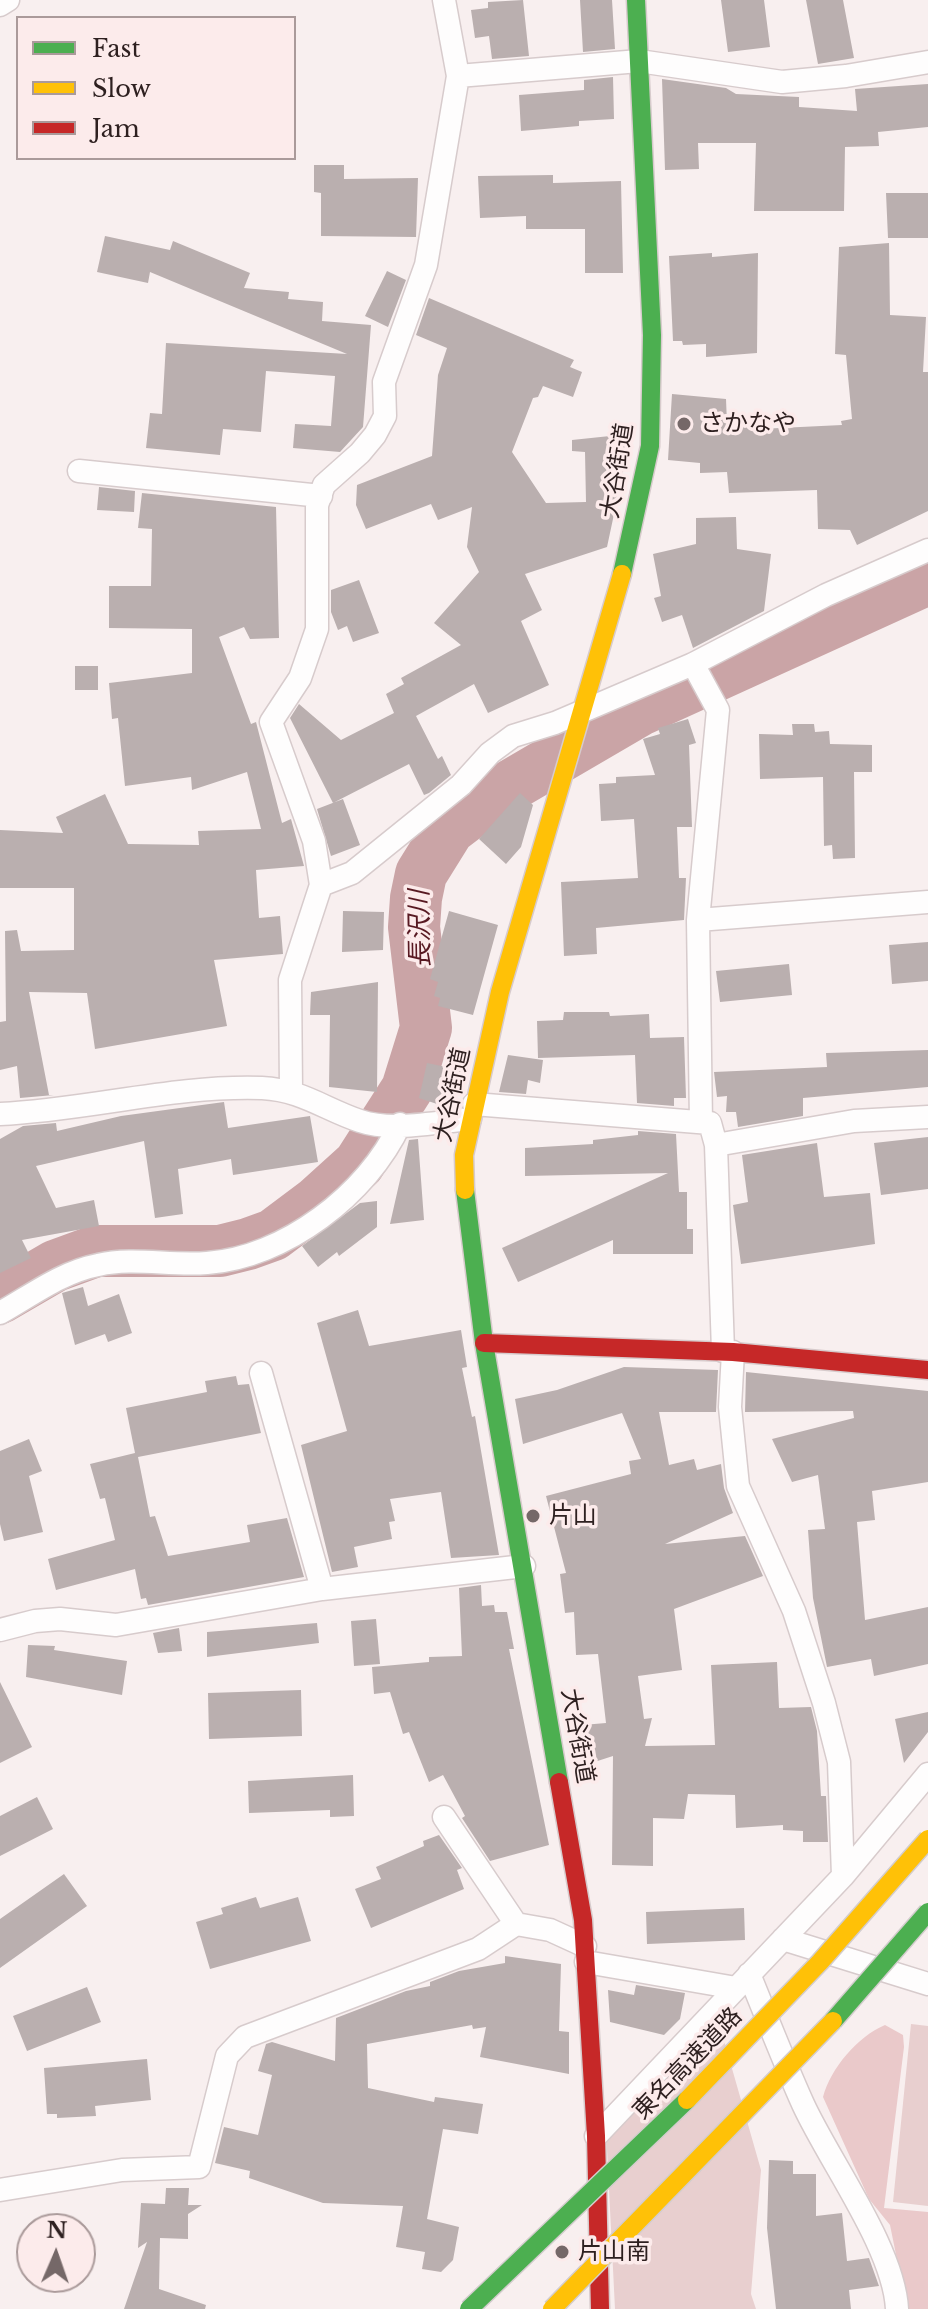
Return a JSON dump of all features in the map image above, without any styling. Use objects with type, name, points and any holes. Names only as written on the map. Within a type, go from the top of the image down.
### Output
[{"type":"main road","name":"大谷街道","points":[[600,2309],[596,2136],[585,1954],[524,1566],[484,1343],[466,1213],[464,1155],[500,992],[586,708],[638,513],[650,446],[652,335],[636,0]]},
{"type":"main road","points":[[484,1343],[728,1352],[928,1370]]},
{"type":"main road","name":"東名高速道路","points":[[469,2309],[640,2149],[800,1981],[928,1839]]},
{"type":"main road","points":[[552,2309],[848,2006],[928,1912]]},
{"type":"street","points":[[0,5],[8,0]]},
{"type":"street","points":[[291,1090],[290,980],[321,885],[314,841],[271,722],[300,678],[317,629],[317,505],[324,485],[338,469],[360,453],[385,416],[384,382],[426,265],[458,76],[444,0]]},
{"type":"street","points":[[458,76],[639,61],[782,82],[846,76],[928,62]]},
{"type":"street","points":[[79,471],[321,496]]},
{"type":"street","points":[[321,885],[352,873],[461,785],[490,753],[513,736],[555,723],[693,665],[826,595],[928,550]]},
{"type":"street","points":[[693,665],[718,710],[698,920],[701,1122]]},
{"type":"street","points":[[698,920],[928,902]]},
{"type":"street","points":[[0,1114],[46,1112],[201,1089],[291,1090],[363,1123],[399,1124],[472,1112],[710,1123],[716,1145],[730,1407],[738,1486],[794,1611],[824,1703],[839,1762],[843,1876]]},
{"type":"street","points":[[716,1145],[854,1121],[928,1117]]},
{"type":"street","points":[[0,1313],[63,1276],[113,1261],[208,1263],[269,1250],[355,1190],[380,1163],[399,1124]]},
{"type":"street","points":[[261,1373],[322,1589]]},
{"type":"street","points":[[0,1630],[35,1621],[60,1619],[116,1625],[322,1589],[524,1566]]},
{"type":"street","points":[[596,2136],[843,1876],[928,1774]]},
{"type":"street","points":[[444,1817],[516,1924]]},
{"type":"street","points":[[0,2190],[122,2170],[199,2167],[227,2056],[245,2037],[478,1949],[516,1924],[550,1930],[585,1954],[742,1981]]},
{"type":"street","points":[[783,1939],[928,1984]]},
{"type":"street","points":[[742,1981],[881,2252],[896,2296],[897,2309]]},
{"type":"shaded area","points":[[713,2002],[761,2170],[751,2294],[756,2309],[615,2309],[605,2109]]},
{"type":"shaded area","points":[[911,2024],[928,2026],[928,2206],[893,2202]]},
{"type":"shaded area","points":[[885,2025],[903,2035],[904,2047],[884,2208],[928,2212],[928,2309],[907,2309],[890,2225],[869,2199],[823,2097],[832,2075],[846,2055],[865,2037]]},
{"type":"building","points":[[523,0],[529,56],[492,59],[489,36],[475,38],[471,10],[488,8],[488,2]]},
{"type":"building","points":[[580,0],[612,0],[615,49],[583,52]]},
{"type":"building","points":[[721,0],[764,0],[770,47],[728,52]]},
{"type":"building","points":[[806,0],[843,0],[854,58],[818,64]]},
{"type":"building","points":[[613,77],[614,119],[579,121],[579,126],[521,131],[519,95],[584,90],[584,80]]},
{"type":"building","points":[[662,79],[726,88],[736,94],[799,97],[799,107],[857,111],[855,89],[928,84],[928,127],[878,132],[879,146],[845,147],[844,211],[754,211],[756,143],[698,143],[699,169],[665,170]]},
{"type":"building","points":[[314,165],[344,165],[344,179],[418,178],[416,237],[321,236],[321,193],[314,192]]},
{"type":"building","points":[[553,175],[553,183],[621,181],[623,273],[585,273],[585,229],[526,229],[526,216],[480,218],[478,176]]},
{"type":"building","points":[[886,193],[928,193],[928,238],[888,238]]},
{"type":"building","points":[[105,236],[170,250],[173,241],[250,273],[244,288],[289,292],[288,299],[323,302],[322,321],[371,325],[363,427],[340,452],[293,448],[295,424],[331,426],[335,376],[266,371],[261,432],[223,429],[220,455],[146,448],[150,413],[162,414],[166,343],[347,354],[150,272],[148,283],[97,272]]},
{"type":"building","points":[[889,243],[890,315],[926,317],[923,372],[928,372],[928,511],[857,545],[850,530],[818,529],[817,490],[729,493],[727,472],[700,473],[700,463],[668,460],[672,394],[726,399],[727,424],[759,422],[759,429],[842,425],[841,421],[852,419],[846,355],[835,354],[839,247]]},
{"type":"building","points":[[712,253],[712,257],[758,253],[757,353],[706,357],[706,344],[683,345],[682,341],[673,341],[669,256]]},
{"type":"building","points":[[387,271],[406,280],[388,327],[365,316]]},
{"type":"building","points":[[429,298],[574,360],[570,367],[582,372],[573,397],[543,386],[538,397],[533,398],[512,452],[546,503],[586,502],[585,452],[572,451],[572,440],[629,434],[629,444],[607,547],[525,574],[542,610],[521,621],[549,685],[488,713],[474,684],[416,716],[438,759],[442,756],[451,775],[429,793],[424,795],[409,764],[333,803],[290,718],[299,704],[341,740],[394,713],[386,694],[404,684],[401,678],[461,645],[434,623],[479,572],[467,547],[472,507],[438,520],[431,504],[366,529],[356,505],[357,485],[432,456],[438,375],[447,348],[416,335]]},
{"type":"building","points":[[99,487],[135,491],[134,512],[97,510]]},
{"type":"building","points":[[142,493],[276,507],[279,638],[250,639],[244,627],[219,637],[251,724],[256,722],[282,823],[291,819],[304,866],[256,870],[259,918],[280,916],[283,954],[214,960],[227,1026],[95,1049],[87,993],[29,992],[49,1095],[54,1095],[20,1098],[17,1066],[0,1070],[0,1022],[6,1021],[5,931],[17,930],[21,951],[74,950],[74,888],[0,888],[0,830],[63,833],[56,817],[105,794],[128,844],[199,845],[198,831],[261,829],[247,772],[192,790],[191,777],[125,786],[118,718],[112,719],[109,683],[192,673],[192,629],[109,628],[109,586],[151,586],[152,529],[138,528]]},
{"type":"building","points":[[736,517],[737,549],[771,554],[764,611],[693,648],[682,615],[662,622],[654,598],[661,596],[653,554],[696,544],[696,518]]},
{"type":"building","points":[[359,580],[379,633],[353,642],[347,626],[338,630],[331,612],[331,590]]},
{"type":"building","points":[[75,666],[98,666],[98,690],[75,690]]},
{"type":"building","points":[[688,719],[696,743],[689,745],[692,827],[677,827],[679,878],[686,878],[684,920],[596,928],[597,954],[564,956],[561,882],[638,878],[634,819],[601,821],[599,784],[616,783],[616,777],[655,775],[643,739],[660,734],[658,728]]},
{"type":"building","points":[[792,724],[814,724],[815,732],[829,731],[830,744],[872,745],[872,772],[854,772],[855,858],[833,859],[832,845],[824,846],[823,777],[760,779],[759,734],[793,735]]},
{"type":"building","points":[[520,793],[533,805],[521,847],[506,864],[479,839]]},
{"type":"building","points":[[343,799],[360,845],[331,856],[317,809]]},
{"type":"building","points":[[343,911],[384,912],[383,950],[342,952]]},
{"type":"building","points":[[449,911],[498,925],[473,1015],[438,1006],[440,998],[434,996],[438,982],[430,979]]},
{"type":"building","points":[[928,942],[928,981],[892,984],[889,945]]},
{"type":"building","points":[[789,964],[792,995],[720,1002],[716,971]]},
{"type":"building","points":[[378,982],[377,1092],[329,1087],[330,1015],[310,1015],[311,992]]},
{"type":"building","points":[[564,1012],[609,1012],[610,1016],[649,1014],[650,1038],[684,1037],[686,1098],[674,1098],[674,1106],[637,1103],[635,1055],[538,1058],[537,1021],[563,1020]]},
{"type":"building","points":[[928,1050],[928,1087],[803,1098],[803,1116],[738,1127],[736,1112],[726,1112],[727,1096],[717,1097],[714,1072],[827,1067],[826,1053]]},
{"type":"building","points":[[508,1055],[543,1060],[540,1083],[528,1080],[526,1094],[499,1092]]},
{"type":"building","points":[[427,1063],[461,1070],[454,1103],[444,1099],[443,1106],[419,1098]]},
{"type":"building","points":[[224,1102],[228,1128],[310,1116],[318,1162],[233,1175],[231,1159],[178,1169],[183,1214],[155,1218],[144,1141],[36,1166],[56,1208],[94,1200],[99,1226],[22,1240],[31,1258],[0,1273],[0,1139],[23,1126],[56,1123],[57,1131],[121,1116]]},
{"type":"building","points":[[638,1131],[676,1134],[679,1192],[687,1192],[687,1229],[693,1229],[693,1254],[613,1254],[613,1240],[518,1282],[502,1248],[668,1173],[525,1176],[525,1148],[593,1144],[593,1140],[638,1135]]},
{"type":"building","points":[[928,1137],[928,1189],[881,1195],[874,1143]]},
{"type":"building","points":[[418,1139],[424,1220],[390,1224],[409,1140]]},
{"type":"building","points":[[817,1143],[824,1197],[870,1193],[875,1244],[741,1264],[733,1205],[748,1202],[742,1155]]},
{"type":"building","points":[[377,1201],[377,1227],[339,1256],[337,1252],[318,1267],[302,1246],[360,1203]]},
{"type":"building","points":[[83,1287],[88,1306],[119,1294],[132,1333],[108,1342],[105,1334],[75,1345],[62,1293]]},
{"type":"building","points":[[358,1310],[369,1346],[461,1330],[467,1367],[462,1368],[472,1417],[475,1416],[499,1555],[451,1558],[441,1492],[390,1499],[395,1521],[389,1522],[392,1539],[354,1547],[358,1567],[332,1572],[301,1445],[347,1431],[317,1323]]},
{"type":"building","points":[[624,1367],[718,1370],[716,1412],[659,1412],[669,1465],[694,1459],[697,1470],[721,1464],[724,1488],[733,1513],[665,1544],[745,1536],[763,1576],[674,1609],[682,1670],[638,1676],[644,1719],[652,1718],[645,1746],[715,1745],[711,1665],[777,1662],[779,1708],[811,1707],[817,1731],[821,1796],[826,1796],[828,1842],[803,1842],[803,1831],[783,1830],[783,1825],[736,1828],[735,1795],[688,1794],[684,1819],[653,1818],[653,1866],[612,1865],[613,1756],[582,1766],[571,1726],[606,1723],[598,1654],[576,1655],[574,1612],[565,1613],[560,1574],[566,1573],[546,1496],[631,1474],[629,1461],[641,1459],[622,1413],[523,1444],[515,1399],[557,1390]]},
{"type":"building","points":[[746,1372],[928,1391],[928,1482],[872,1491],[875,1520],[857,1522],[865,1620],[928,1607],[928,1664],[874,1676],[871,1659],[827,1667],[813,1598],[808,1530],[825,1529],[818,1475],[792,1482],[772,1439],[854,1418],[853,1411],[745,1412]]},
{"type":"building","points":[[236,1376],[238,1385],[249,1384],[261,1433],[138,1457],[150,1517],[155,1516],[168,1556],[250,1542],[247,1525],[287,1518],[304,1577],[148,1605],[146,1598],[141,1599],[135,1569],[56,1590],[48,1559],[115,1540],[105,1498],[100,1499],[90,1464],[135,1453],[126,1408],[207,1392],[205,1381]]},
{"type":"building","points":[[29,1439],[42,1471],[29,1476],[43,1532],[4,1541],[0,1524],[0,1451]]},
{"type":"building","points":[[481,1585],[482,1606],[494,1605],[495,1612],[507,1612],[514,1649],[509,1649],[549,1845],[490,1861],[462,1818],[465,1816],[443,1775],[429,1782],[409,1732],[403,1734],[390,1692],[374,1694],[372,1667],[429,1662],[429,1657],[462,1656],[459,1588]]},
{"type":"building","points":[[376,1619],[380,1664],[354,1666],[351,1621]]},
{"type":"building","points":[[317,1623],[319,1643],[207,1657],[207,1632]]},
{"type":"building","points":[[179,1628],[182,1651],[158,1653],[153,1633]]},
{"type":"building","points":[[28,1645],[55,1646],[54,1650],[127,1661],[122,1695],[26,1677]]},
{"type":"building","points":[[0,1682],[32,1747],[0,1763]]},
{"type":"building","points":[[301,1690],[302,1736],[209,1739],[208,1693]]},
{"type":"building","points":[[928,1712],[928,1732],[904,1763],[895,1719]]},
{"type":"building","points":[[353,1775],[354,1816],[330,1817],[330,1810],[249,1813],[248,1781]]},
{"type":"building","points":[[37,1797],[53,1829],[0,1856],[0,1816]]},
{"type":"building","points":[[439,1835],[462,1868],[457,1870],[464,1889],[371,1928],[355,1889],[381,1879],[376,1867],[424,1846],[423,1841]]},
{"type":"building","points":[[64,1874],[87,1906],[0,1968],[0,1919]]},
{"type":"building","points":[[256,1897],[260,1908],[298,1897],[311,1941],[210,1969],[196,1922],[223,1914],[221,1908]]},
{"type":"building","points":[[744,1908],[745,1940],[647,1944],[646,1912]]},
{"type":"building","points":[[505,1956],[561,1964],[559,2031],[569,2032],[569,2074],[480,2057],[486,2027],[473,2029],[472,2025],[367,2044],[368,2088],[434,2102],[435,2097],[483,2104],[478,2134],[443,2129],[427,2219],[459,2227],[453,2260],[441,2272],[422,2269],[425,2252],[396,2247],[403,2206],[323,2203],[249,2178],[250,2171],[215,2163],[224,2127],[258,2135],[272,2075],[258,2071],[266,2044],[272,2042],[335,2061],[336,2018],[406,1991],[430,1986],[430,1982],[459,1971],[505,1963]]},
{"type":"building","points":[[636,1985],[685,1993],[680,2019],[664,2035],[610,2022],[608,1990],[634,1995]]},
{"type":"building","points":[[87,1987],[101,2022],[27,2051],[13,2016]]},
{"type":"building","points":[[147,2059],[151,2100],[95,2106],[96,2116],[57,2118],[57,2114],[47,2114],[44,2068]]},
{"type":"building","points":[[769,2160],[793,2161],[793,2174],[816,2174],[816,2216],[842,2213],[847,2261],[869,2258],[879,2286],[849,2290],[851,2309],[776,2309],[767,2228]]},
{"type":"building","points":[[166,2188],[189,2188],[188,2205],[202,2205],[188,2214],[188,2239],[160,2238],[159,2289],[206,2305],[205,2309],[124,2309],[147,2242],[138,2248],[141,2203],[165,2204]]},
{"type":"waterway","name":"長沢川","points":[[0,1298],[55,1266],[96,1251],[220,1251],[248,1244],[273,1235],[317,1202],[359,1164],[407,1089],[426,1028],[414,927],[416,898],[421,874],[449,829],[491,797],[640,710],[928,579]]},
{"type":"traffic: fast","points":[[622,574],[650,446],[652,335],[636,0]]},
{"type":"traffic: fast","points":[[465,1190],[484,1343],[559,1782]]},
{"type":"traffic: fast","points":[[833,2021],[928,1912]]},
{"type":"traffic: fast","points":[[469,2309],[687,2100]]},
{"type":"traffic: slow","points":[[465,1190],[464,1155],[500,992],[622,574]]},
{"type":"traffic: slow","points":[[687,2100],[820,1962],[928,1839]]},
{"type":"traffic: slow","points":[[552,2309],[833,2021]]},
{"type":"traffic: jam","points":[[484,1343],[733,1352],[928,1370]]},
{"type":"traffic: jam","points":[[559,1782],[583,1920],[596,2136],[600,2309]]},
{"type":"place","name":"さかなや","points":[[684,424]]},
{"type":"place","name":"片山","points":[[533,1516]]},
{"type":"place","name":"片山南","points":[[562,2252]]}]
